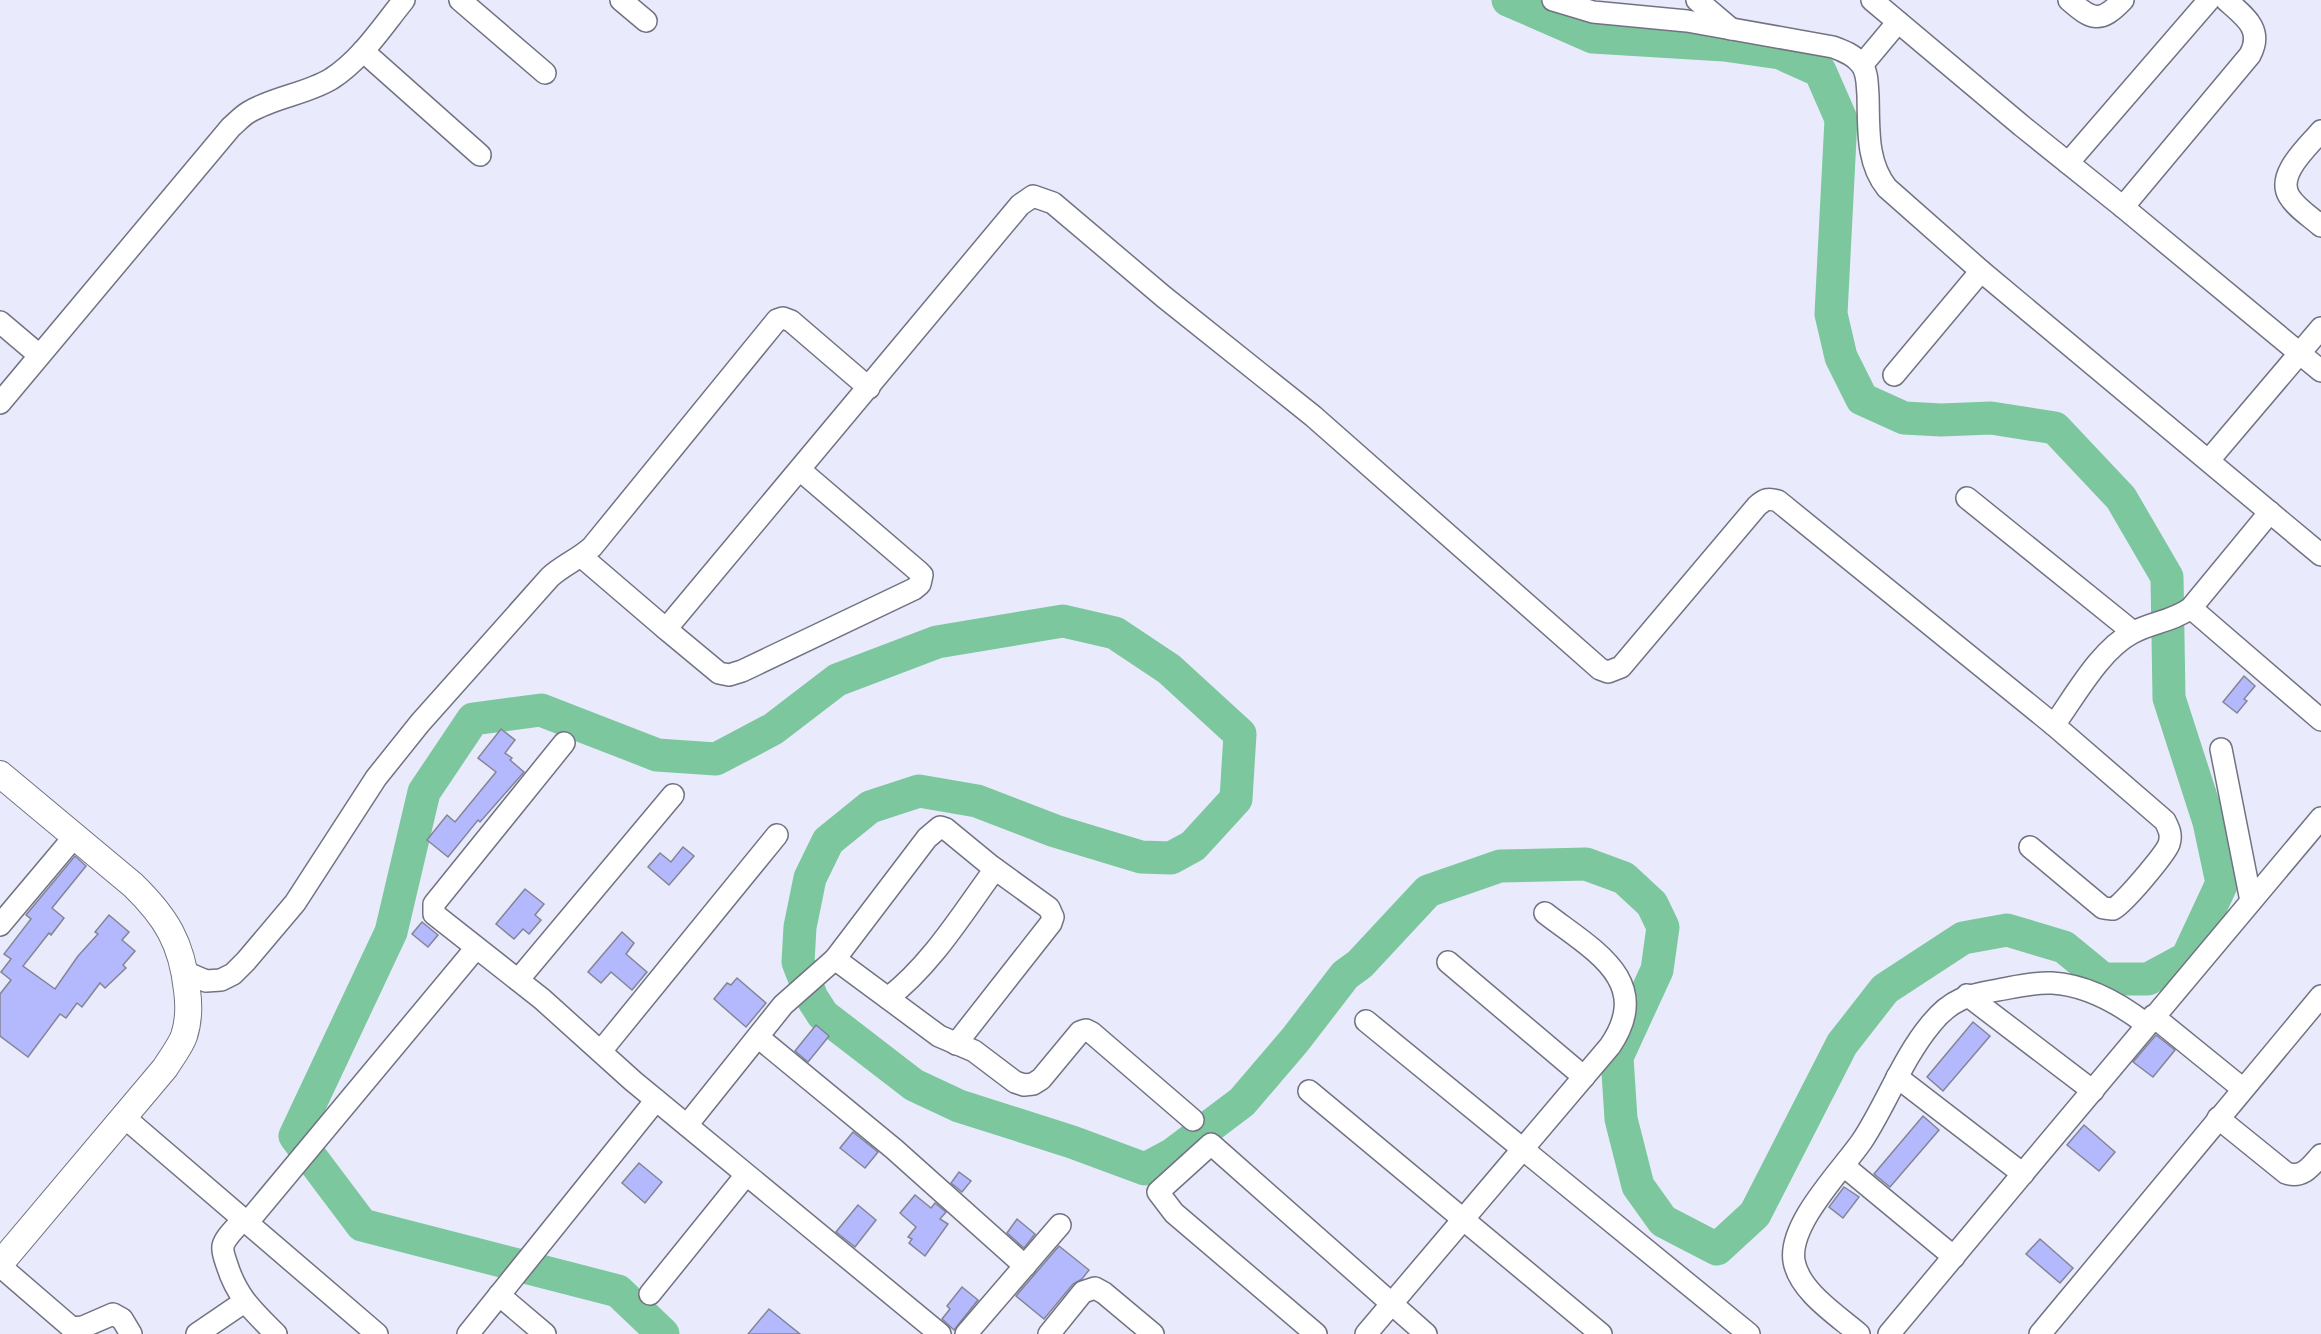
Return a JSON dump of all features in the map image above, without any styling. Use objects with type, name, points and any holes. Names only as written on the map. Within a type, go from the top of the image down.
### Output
[{"type":"street","points":[[0,403],[231,127],[248,112],[330,79],[347,67],[363,51],[404,0]]},
{"type":"street","points":[[460,0],[545,73]]},
{"type":"street","points":[[621,0],[646,21]]},
{"type":"street","points":[[1553,0],[1593,12],[1687,21],[1833,47],[1849,53],[1862,64],[1867,79],[1872,160],[1877,176],[1887,188],[1981,271],[2321,555]]},
{"type":"street","points":[[1697,0],[1731,29]]},
{"type":"street","points":[[1872,0],[2321,371]]},
{"type":"street","points":[[2068,0],[2095,18],[2104,16],[2123,0]]},
{"type":"street","points":[[2068,163],[2209,0]]},
{"type":"street","points":[[2123,207],[2250,54],[2255,45],[2256,34],[2252,25],[2226,0]]},
{"type":"street","points":[[1862,64],[1898,22]]},
{"type":"street","points":[[363,51],[480,155]]},
{"type":"street","points":[[2321,131],[2294,164],[2287,175],[2285,185],[2289,197],[2321,226]]},
{"type":"street","points":[[666,629],[1020,205],[1033,196],[1053,203],[1164,297],[1313,416],[1600,669],[1608,672],[1621,667],[1758,506],[1764,500],[1778,501],[2054,725],[2165,821],[2171,832],[2169,844],[2163,854],[2122,902],[2112,909],[2103,908],[2095,903],[2030,847]]},
{"type":"street","points":[[1894,375],[1981,271]]},
{"type":"street","points":[[185,972],[206,981],[221,980],[239,968],[295,903],[376,778],[420,723],[550,577],[561,566],[582,556],[777,320],[783,318],[797,325],[869,388]]},
{"type":"street","points":[[0,322],[39,355]]},
{"type":"street","points":[[2209,460],[2321,327]]},
{"type":"street","points":[[582,556],[711,668],[718,673],[729,675],[753,666],[914,589],[920,584],[922,575],[918,571],[800,470]]},
{"type":"street","points":[[1967,498],[2133,632]]},
{"type":"street","points":[[2054,725],[2104,656],[2133,632],[2176,616],[2270,512]]},
{"type":"street","points":[[2176,616],[2321,720]]},
{"type":"street","points":[[564,743],[434,904],[434,914],[518,980],[656,1100],[940,1334]]},
{"type":"street","points":[[2221,749],[2251,901]]},
{"type":"street","points":[[0,774],[151,902],[165,920],[179,946],[189,1007],[184,1036],[165,1068],[0,1265],[72,1328],[83,1327],[113,1314],[122,1319],[131,1334]]},
{"type":"street","points":[[518,980],[673,795]]},
{"type":"street","points":[[1889,1334],[2321,818]]},
{"type":"street","points":[[687,1125],[795,993],[835,959],[934,830],[940,827],[946,829],[995,869],[1049,908],[1053,917],[1051,923],[956,1044]]},
{"type":"street","points":[[601,1051],[777,835]]},
{"type":"street","points":[[0,925],[74,837]]},
{"type":"street","points":[[888,998],[910,981],[924,966],[995,869]]},
{"type":"street","points":[[1366,1334],[1584,1077],[1621,1030],[1627,1008],[1625,990],[1615,972],[1600,956],[1545,913]]},
{"type":"street","points":[[276,1334],[244,1302],[230,1273],[223,1249],[224,1243],[311,1149],[476,948]]},
{"type":"street","points":[[835,959],[939,1036],[974,1051],[1016,1082],[1024,1085],[1033,1084],[1041,1079],[1076,1036],[1086,1030],[1193,1120]]},
{"type":"street","points":[[1448,962],[1584,1077]]},
{"type":"street","points":[[1859,1334],[1807,1289],[1798,1277],[1793,1260],[1794,1244],[1805,1218],[1864,1138],[1914,1047],[1932,1022],[1948,1006],[1967,995],[2053,983],[2113,1001],[2150,1020],[2243,1089]]},
{"type":"street","points":[[1967,995],[2092,1091]]},
{"type":"street","points":[[2040,1334],[2321,996]]},
{"type":"street","points":[[1366,1021],[1749,1334]]},
{"type":"street","points":[[758,1037],[894,1149],[1025,1266]]},
{"type":"street","points":[[1898,1077],[2023,1174]]},
{"type":"street","points":[[1309,1092],[1601,1334]]},
{"type":"street","points":[[468,1334],[656,1100]]},
{"type":"street","points":[[124,1117],[377,1334]]},
{"type":"street","points":[[2218,1118],[2286,1173],[2300,1175],[2321,1155]]},
{"type":"street","points":[[1316,1334],[1174,1213],[1158,1192],[1211,1144],[1426,1334]]},
{"type":"street","points":[[1844,1166],[1954,1257]]},
{"type":"street","points":[[650,1294],[746,1175]]},
{"type":"street","points":[[966,1334],[1060,1225]]},
{"type":"street","points":[[1049,1334],[1083,1292],[1095,1288],[1154,1334]]},
{"type":"street","points":[[500,1294],[545,1334]]},
{"type":"street","points":[[197,1334],[244,1302]]},
{"type":"building","points":[[2244,676],[2255,686],[2244,699],[2247,701],[2237,713],[2223,702]]},
{"type":"building","points":[[501,729],[515,740],[505,753],[524,772],[480,822],[478,820],[448,857],[427,840],[447,815],[455,822],[496,772],[478,758]]},
{"type":"building","points":[[683,847],[694,856],[669,885],[648,867],[660,853],[671,862]]},
{"type":"building","points":[[75,856],[86,866],[52,908],[64,918],[23,966],[55,989],[78,956],[98,934],[95,932],[109,915],[129,932],[122,940],[135,951],[123,965],[126,968],[105,988],[100,983],[82,1007],[77,1003],[66,1018],[60,1014],[28,1057],[0,1036],[0,994],[11,980],[1,972],[11,959],[4,954],[31,919],[26,915]]},
{"type":"building","points":[[525,889],[544,904],[535,915],[541,920],[529,934],[523,929],[514,939],[496,924]]},
{"type":"building","points":[[422,922],[438,935],[428,947],[412,934]]},
{"type":"building","points":[[622,932],[634,943],[626,954],[647,972],[632,990],[611,972],[601,983],[588,972]]},
{"type":"building","points":[[737,978],[766,1003],[746,1027],[714,999],[727,983],[731,985]]},
{"type":"building","points":[[1973,1022],[1990,1036],[1943,1091],[1927,1077]]},
{"type":"building","points":[[816,1025],[829,1036],[808,1062],[795,1051]]},
{"type":"building","points":[[2156,1035],[2175,1050],[2153,1077],[2133,1062]]},
{"type":"building","points":[[1923,1116],[1939,1130],[1890,1187],[1874,1174]]},
{"type":"building","points":[[2084,1125],[2115,1152],[2099,1171],[2067,1145]]},
{"type":"building","points":[[853,1132],[878,1152],[865,1168],[840,1148]]},
{"type":"building","points":[[639,1163],[662,1182],[645,1203],[622,1183]]},
{"type":"building","points":[[959,1172],[971,1181],[962,1192],[951,1183]]},
{"type":"building","points":[[1844,1187],[1859,1197],[1843,1218],[1829,1207]]},
{"type":"building","points":[[915,1195],[931,1208],[935,1203],[946,1212],[940,1219],[948,1224],[925,1256],[909,1243],[912,1239],[908,1237],[916,1227],[900,1213]]},
{"type":"building","points":[[858,1205],[876,1220],[855,1247],[836,1232]]},
{"type":"building","points":[[1017,1219],[1035,1234],[1024,1248],[1007,1233]]},
{"type":"building","points":[[2040,1239],[2073,1268],[2060,1283],[2026,1254]]},
{"type":"building","points":[[1059,1246],[1089,1270],[1082,1279],[1073,1284],[1044,1319],[1016,1296]]},
{"type":"building","points":[[962,1287],[978,1300],[954,1330],[942,1319],[950,1309],[947,1306]]},
{"type":"building","points":[[769,1309],[800,1334],[748,1334]]},
{"type":"waterway","points":[[663,1334],[618,1291],[362,1225],[295,1136],[391,932],[424,792],[473,719],[541,710],[657,755],[716,759],[773,729],[837,680],[937,642],[1063,621],[1115,633],[1169,669],[1240,734],[1236,799],[1193,846],[1171,858],[1141,857],[1055,831],[977,801],[919,791],[870,807],[828,841],[810,878],[800,927],[798,962],[812,998],[823,1015],[914,1085],[959,1106],[1072,1142],[1145,1169],[1173,1154],[1242,1102],[1295,1040],[1345,975],[1360,964],[1428,891],[1500,866],[1586,864],[1624,878],[1652,904],[1663,927],[1657,970],[1617,1057],[1621,1119],[1638,1186],[1663,1221],[1717,1249],[1755,1214],[1842,1044],[1885,989],[1963,938],[2007,930],[2064,947],[2103,979],[2148,979],[2187,958],[2222,883],[2209,822],[2169,698],[2167,577],[2121,498],[2055,428],[1991,418],[1941,420],[1904,418],[1862,399],[1841,357],[1831,314],[1841,119],[1820,71],[1780,53],[1724,45],[1593,37],[1508,0]]}]
